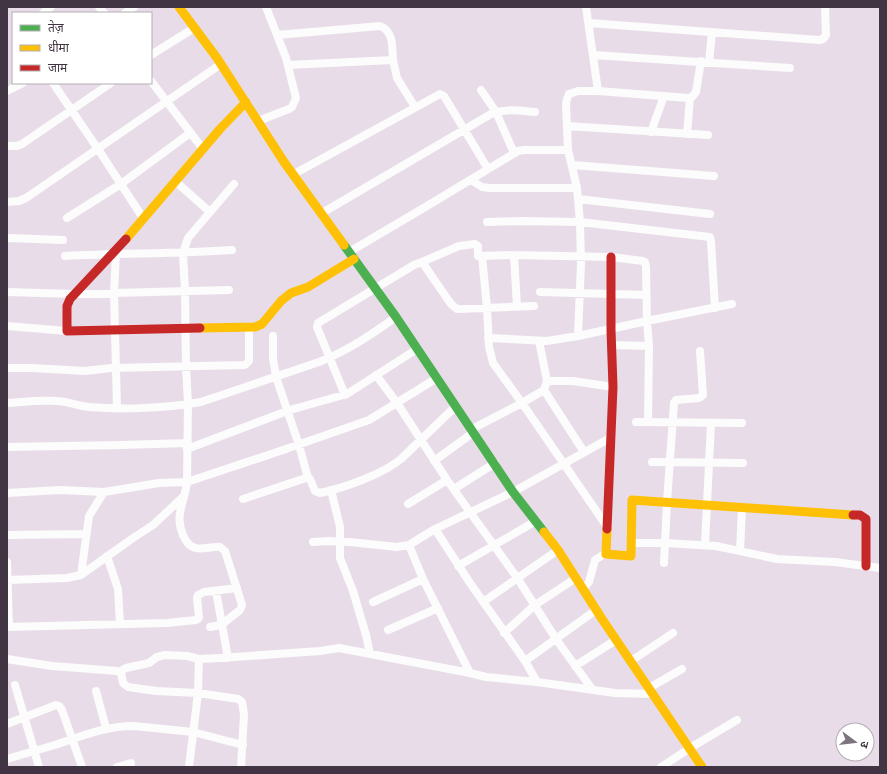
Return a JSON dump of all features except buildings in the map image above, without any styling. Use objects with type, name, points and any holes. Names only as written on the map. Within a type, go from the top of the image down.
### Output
[{"type":"street","points":[[179,7],[221,64],[294,174],[396,317],[514,492],[558,550],[596,610],[702,767]]},
{"type":"street","points":[[258,121],[288,109],[295,103],[296,98],[288,65],[266,7]]},
{"type":"street","points":[[586,7],[598,91]]},
{"type":"street","points":[[589,23],[819,40],[823,39],[826,35],[825,7]]},
{"type":"street","points":[[277,35],[380,26],[385,28],[391,37],[393,60],[397,78],[415,107]]},
{"type":"street","points":[[152,54],[194,28]]},
{"type":"street","points":[[709,62],[712,32]]},
{"type":"street","points":[[593,55],[790,68]]},
{"type":"street","points":[[288,65],[393,60]]},
{"type":"street","points":[[687,134],[690,98],[696,92],[701,61]]},
{"type":"street","points":[[7,202],[18,201],[26,198],[221,64]]},
{"type":"street","points":[[152,82],[203,149]]},
{"type":"street","points":[[7,91],[21,84]]},
{"type":"street","points":[[54,84],[143,218]]},
{"type":"street","points":[[7,146],[17,146],[22,144],[110,84]]},
{"type":"street","points":[[481,90],[496,112],[514,153]]},
{"type":"street","points":[[578,336],[581,256],[580,222],[577,188],[568,150],[566,104],[569,94],[578,91],[598,91],[690,98]]},
{"type":"street","points":[[294,174],[436,95],[442,94],[488,169]]},
{"type":"street","points":[[650,132],[664,96]]},
{"type":"street","points":[[67,331],[67,306],[74,294],[114,254],[175,181],[246,102]]},
{"type":"street","points":[[322,213],[496,112],[507,110],[535,112]]},
{"type":"street","points":[[567,126],[708,135]]},
{"type":"street","points":[[67,218],[121,184],[190,133]]},
{"type":"street","points":[[7,326],[67,331],[255,327],[262,324],[281,301],[291,293],[308,287],[352,255],[514,153],[524,150],[568,150]]},
{"type":"street","points":[[572,165],[714,176]]},
{"type":"street","points":[[471,180],[482,187],[490,188],[577,188]]},
{"type":"street","points":[[175,181],[210,212]]},
{"type":"street","points":[[210,627],[222,624],[242,608],[242,602],[223,548],[196,548],[190,546],[185,540],[178,518],[187,482],[188,404],[183,253],[188,238],[234,184]]},
{"type":"street","points":[[578,199],[710,214]]},
{"type":"street","points":[[487,222],[580,222],[710,237],[715,308]]},
{"type":"street","points":[[7,238],[63,240]]},
{"type":"street","points":[[345,395],[317,327],[318,323],[414,265],[459,246],[477,244],[478,256],[611,257],[641,260],[645,262],[649,346],[648,422]]},
{"type":"street","points":[[66,256],[183,253],[232,250]]},
{"type":"street","points":[[114,254],[117,408]]},
{"type":"street","points":[[482,256],[490,357],[608,528]]},
{"type":"street","points":[[514,256],[517,307]]},
{"type":"street","points":[[606,553],[613,387],[611,345],[611,257]]},
{"type":"street","points":[[422,262],[454,307],[459,309],[534,306]]},
{"type":"street","points":[[7,292],[74,294],[229,290]]},
{"type":"street","points":[[540,292],[646,295]]},
{"type":"street","points":[[488,338],[539,341],[578,336],[732,304]]},
{"type":"street","points":[[7,403],[55,401],[83,407],[117,408],[188,404],[222,396],[330,358],[371,335],[396,317]]},
{"type":"street","points":[[7,368],[85,371],[116,368],[245,365],[249,360],[249,328]]},
{"type":"street","points":[[273,336],[273,358],[276,377],[299,445],[308,478],[315,492],[317,493],[356,482],[387,470],[421,441],[438,422],[456,406]]},
{"type":"street","points":[[434,461],[473,430],[544,390],[547,381],[539,341]]},
{"type":"street","points":[[611,345],[649,346]]},
{"type":"street","points":[[7,446],[187,446],[287,412],[345,395],[417,349]]},
{"type":"street","points":[[664,563],[675,400],[699,398],[703,395],[700,351]]},
{"type":"street","points":[[376,376],[397,403],[434,461],[518,579],[556,639],[592,689]]},
{"type":"street","points":[[7,493],[60,490],[104,492],[159,483],[187,482],[369,420],[437,378]]},
{"type":"street","points":[[547,381],[573,381],[613,387]]},
{"type":"street","points":[[544,390],[584,452]]},
{"type":"street","points":[[636,422],[742,423]]},
{"type":"street","points":[[705,545],[711,423]]},
{"type":"street","points":[[313,542],[339,542],[397,547],[409,545],[434,529],[514,492],[610,438]]},
{"type":"street","points":[[652,462],[709,464],[743,463]]},
{"type":"street","points":[[454,489],[495,463]]},
{"type":"street","points":[[243,499],[308,478]]},
{"type":"street","points":[[408,504],[447,480]]},
{"type":"street","points":[[331,490],[340,527],[340,558],[353,591],[370,654]]},
{"type":"street","points":[[81,575],[89,516],[104,492]]},
{"type":"street","points":[[7,580],[67,578],[81,575],[153,526],[184,495]]},
{"type":"street","points":[[583,589],[589,582],[595,560],[606,553],[631,556],[632,500],[860,515],[866,519],[867,525],[866,566]]},
{"type":"street","points":[[740,550],[742,508]]},
{"type":"street","points":[[458,566],[536,521]]},
{"type":"street","points":[[434,529],[525,662],[537,682]]},
{"type":"street","points":[[7,535],[86,534]]},
{"type":"street","points":[[632,543],[705,545],[740,550],[777,559],[835,562],[880,568]]},
{"type":"street","points":[[409,545],[423,579],[470,673]]},
{"type":"street","points":[[483,602],[558,550]]},
{"type":"street","points":[[108,556],[118,589],[120,624]]},
{"type":"street","points":[[7,562],[8,627],[167,623],[196,620],[199,617],[197,596],[204,592],[237,588]]},
{"type":"street","points":[[504,632],[535,605],[576,578]]},
{"type":"street","points":[[373,602],[423,579]]},
{"type":"street","points":[[216,590],[228,658]]},
{"type":"street","points":[[388,630],[438,608]]},
{"type":"street","points":[[525,662],[596,610]]},
{"type":"street","points":[[631,661],[673,633]]},
{"type":"street","points":[[575,666],[616,640]]},
{"type":"street","points":[[7,659],[52,666],[120,672],[126,668],[149,663],[157,657],[165,655],[200,658],[228,658],[320,651],[339,648],[486,677],[537,682],[614,693],[651,691],[682,669]]},
{"type":"street","points":[[189,767],[198,693],[200,658]]},
{"type":"street","points":[[120,672],[123,683],[128,687],[156,691],[198,693],[232,697],[242,702],[244,714],[241,767]]},
{"type":"street","points":[[15,685],[39,767]]},
{"type":"street","points":[[96,691],[106,728]]},
{"type":"street","points":[[7,724],[59,706],[62,710],[82,767]]},
{"type":"street","points":[[661,767],[737,720]]},
{"type":"street","points":[[7,759],[106,728],[134,726],[193,732],[243,745]]},
{"type":"street","points":[[117,767],[131,763]]},
{"type":"shaded area","points":[[7,7],[880,7],[880,767],[7,767]]},
{"type":"traffic: fast","points":[[344,245],[396,317],[513,492],[544,532]]},
{"type":"traffic: slow","points":[[179,7],[217,58],[284,162],[344,245]]},
{"type":"traffic: slow","points":[[126,239],[220,129],[246,102]]},
{"type":"traffic: slow","points":[[200,328],[255,327],[262,324],[281,301],[291,293],[308,287],[354,259]]},
{"type":"traffic: slow","points":[[607,529],[606,554],[631,556],[632,500],[853,515]]},
{"type":"traffic: slow","points":[[544,532],[558,550],[602,619],[702,767]]},
{"type":"traffic: jam","points":[[126,239],[70,299],[67,306],[67,331],[200,328]]},
{"type":"traffic: jam","points":[[607,529],[613,387],[611,257]]},
{"type":"traffic: jam","points":[[853,515],[860,515],[866,519],[866,566]]}]
